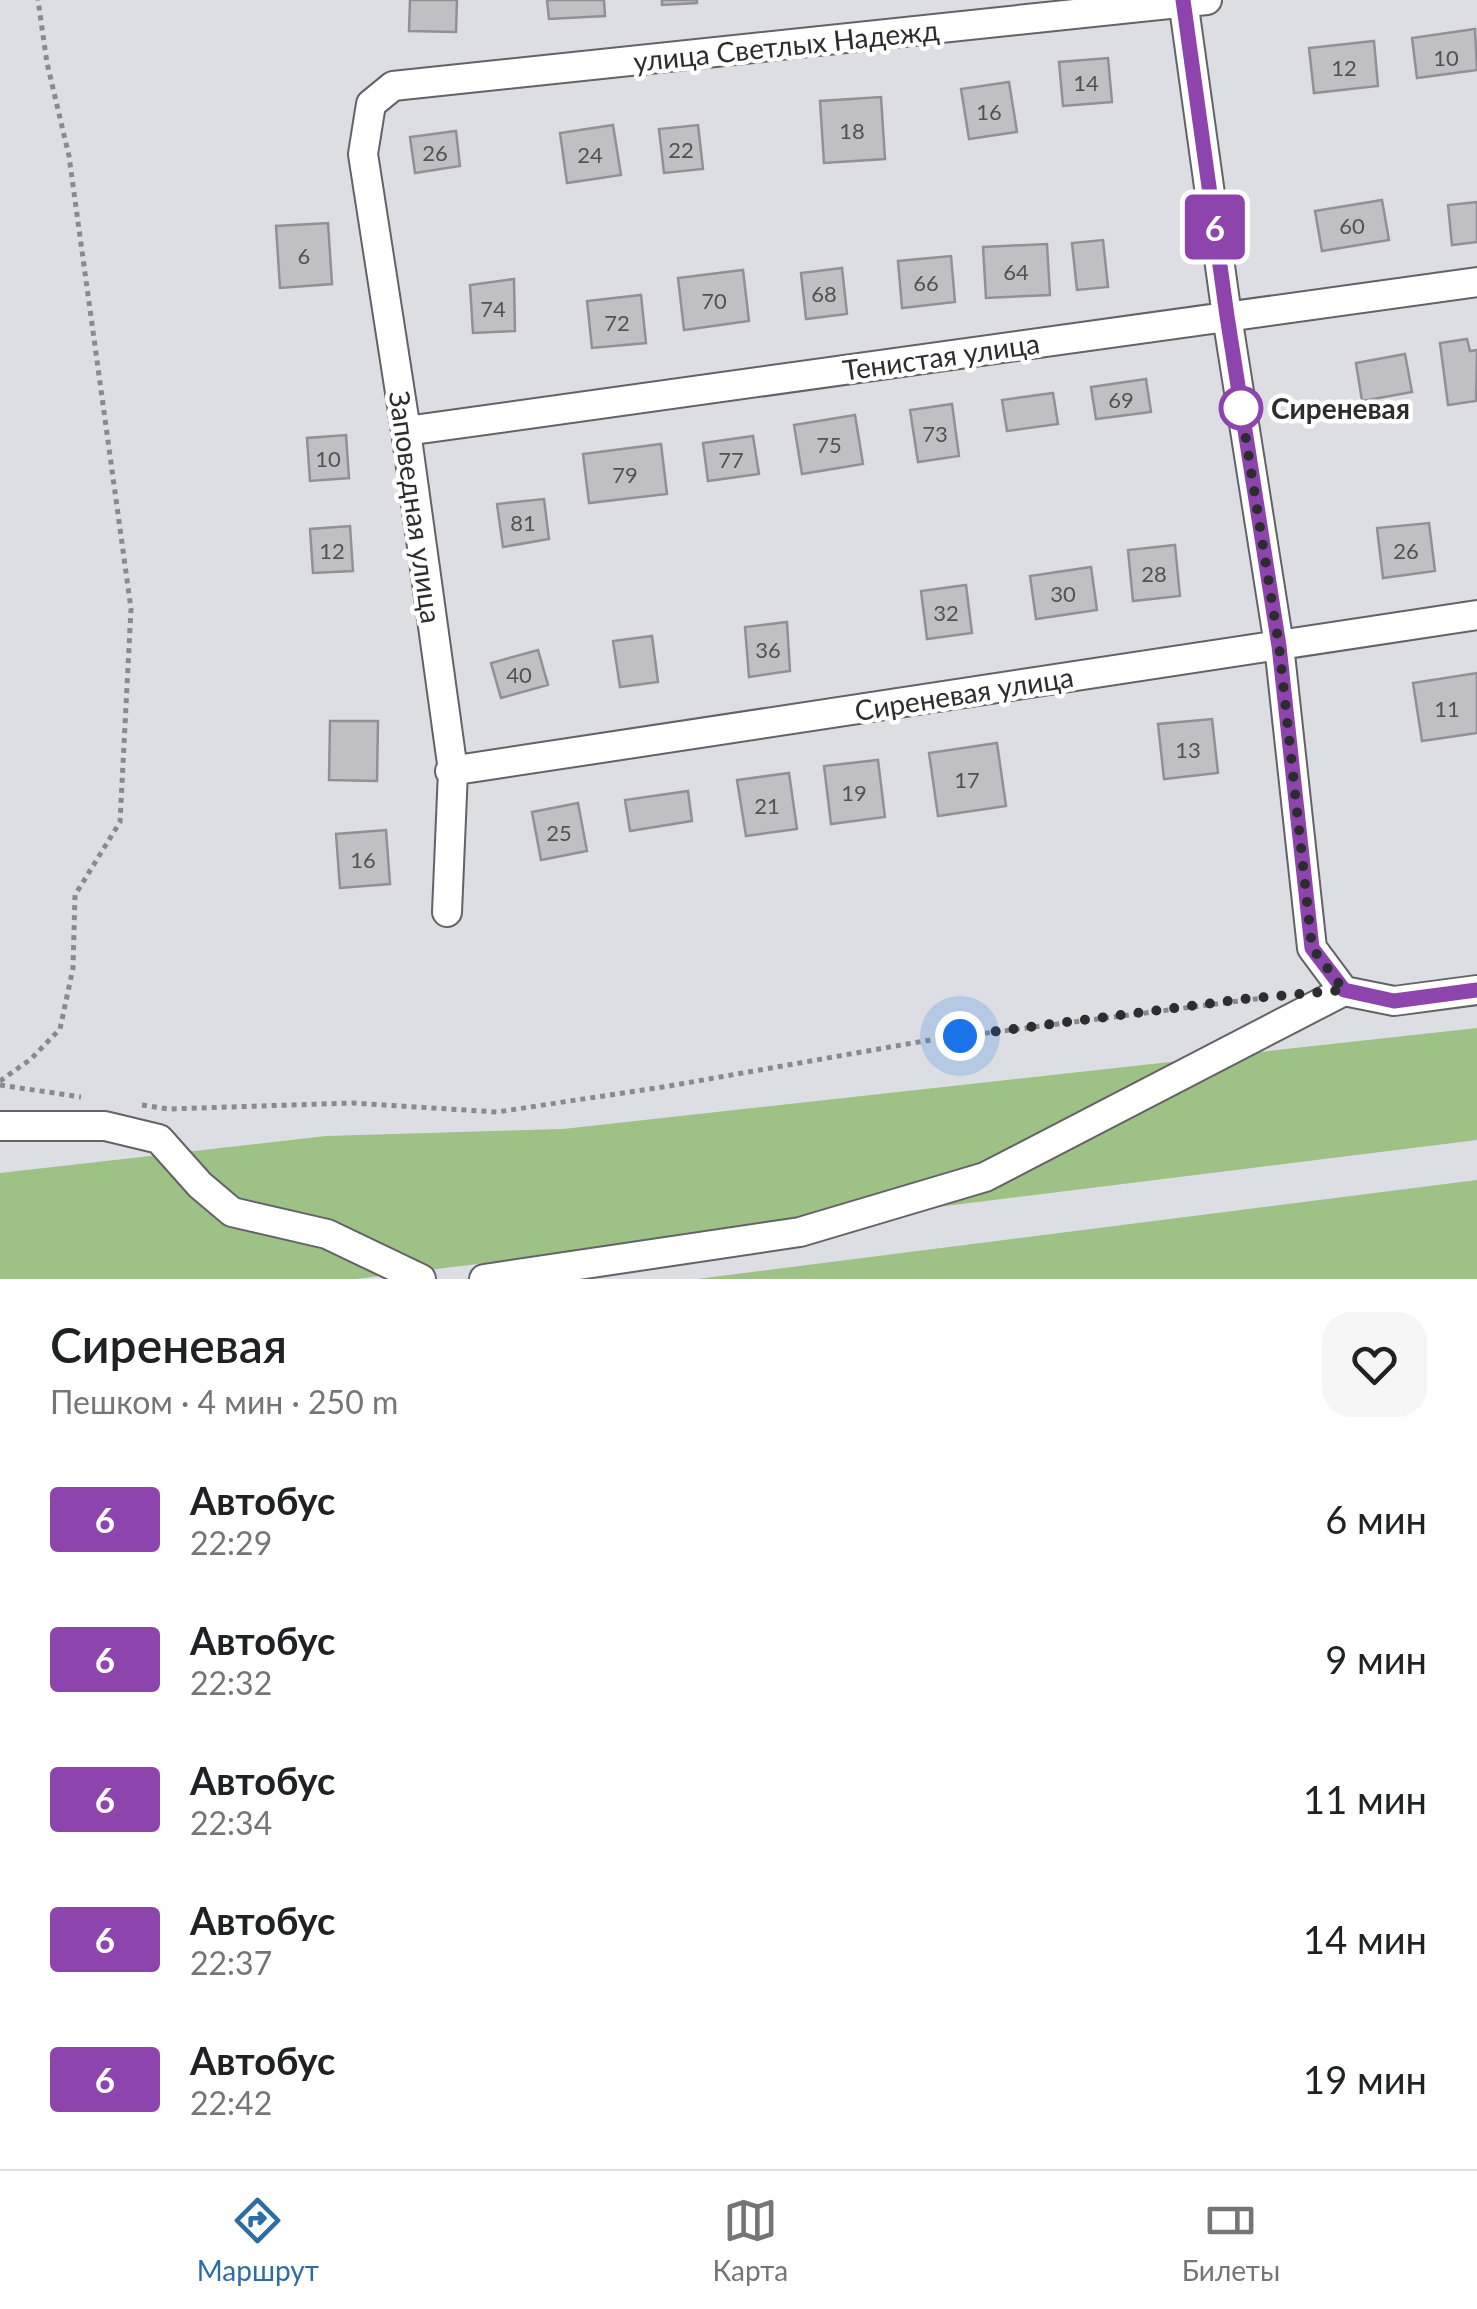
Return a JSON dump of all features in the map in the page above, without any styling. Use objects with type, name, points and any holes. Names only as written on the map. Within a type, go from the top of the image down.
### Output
[{"type":"street","name":"улица Светлых Надежд","points":[[372,104],[393,86],[1191,1]]},
{"type":"street","points":[[1191,1],[1227,316],[1279,646],[1312,948],[1344,990]]},
{"type":"street","name":"Заповедная улица","points":[[372,104],[363,154],[406,431],[452,771],[447,912]]},
{"type":"street","name":"Тенистая улица","points":[[406,431],[1477,282]]},
{"type":"street","name":"Сиреневая улица","points":[[452,771],[1477,615]]},
{"type":"street","points":[[484,1279],[800,1232],[985,1177],[1344,990],[1394,1001],[1477,990]]},
{"type":"street","points":[[0,1126],[105,1126],[159,1139],[200,1185],[232,1212],[327,1234],[422,1279]]},
{"type":"path","points":[[0,1083],[60,1029],[73,968],[76,895],[120,822],[130,609],[70,156],[47,63],[38,0]]},
{"type":"path","points":[[130,1104],[168,1108],[352,1103],[497,1112],[924,1040],[1277,996]]},
{"type":"path","points":[[0,1083],[93,1098]]},
{"type":"green space","points":[[1477,1028],[1477,1140],[356,1279],[0,1279],[0,1173],[326,1136],[563,1129]]},
{"type":"green space","points":[[1477,1180],[1477,1279],[697,1279]]},
{"type":"building","points":[[410,0],[457,0],[456,32],[409,31]]},
{"type":"building","points":[[547,0],[604,0],[605,16],[549,19]]},
{"type":"building","points":[[662,0],[697,0],[697,3],[662,5]]},
{"type":"building","points":[[1475,29],[1477,70],[1417,78],[1412,38]]},
{"type":"building","points":[[1374,41],[1378,86],[1314,93],[1309,48]]},
{"type":"building","points":[[1108,58],[1112,102],[1063,106],[1059,62]]},
{"type":"building","points":[[1009,82],[1017,132],[969,139],[961,89]]},
{"type":"building","points":[[881,97],[885,159],[824,163],[820,101]]},
{"type":"building","points":[[613,125],[621,175],[567,183],[560,133]]},
{"type":"building","points":[[698,125],[703,169],[664,173],[659,129]]},
{"type":"building","points":[[456,131],[460,166],[415,173],[410,137]]},
{"type":"building","points":[[1382,200],[1389,240],[1322,251],[1315,211]]},
{"type":"building","points":[[1477,202],[1477,242],[1452,245],[1448,205]]},
{"type":"building","points":[[328,223],[332,284],[280,288],[276,226]]},
{"type":"building","points":[[1103,240],[1108,287],[1077,290],[1072,243]]},
{"type":"building","points":[[1047,244],[1050,295],[986,298],[983,247]]},
{"type":"building","points":[[951,256],[955,302],[902,308],[898,261]]},
{"type":"building","points":[[842,268],[847,314],[806,319],[801,273]]},
{"type":"building","points":[[743,270],[749,321],[684,330],[678,278]]},
{"type":"building","points":[[514,279],[515,331],[473,333],[470,285]]},
{"type":"building","points":[[641,295],[646,343],[592,348],[587,301]]},
{"type":"building","points":[[1467,339],[1470,351],[1477,350],[1476,401],[1448,405],[1440,343]]},
{"type":"building","points":[[1405,354],[1412,392],[1362,401],[1356,363]]},
{"type":"building","points":[[1146,379],[1151,412],[1096,419],[1091,387]]},
{"type":"building","points":[[1053,393],[1058,424],[1007,431],[1002,400]]},
{"type":"building","points":[[952,404],[959,456],[918,462],[910,410]]},
{"type":"building","points":[[855,415],[863,464],[802,474],[794,425]]},
{"type":"building","points":[[346,435],[349,478],[310,481],[307,438]]},
{"type":"building","points":[[753,436],[759,474],[708,481],[703,443]]},
{"type":"building","points":[[661,444],[667,494],[589,503],[583,454]]},
{"type":"building","points":[[544,499],[549,539],[503,547],[497,504]]},
{"type":"building","points":[[1429,523],[1435,571],[1383,578],[1377,528]]},
{"type":"building","points":[[350,526],[353,571],[313,573],[310,529]]},
{"type":"building","points":[[1175,545],[1180,596],[1133,601],[1128,550]]},
{"type":"building","points":[[1091,567],[1097,610],[1036,619],[1030,576]]},
{"type":"building","points":[[966,585],[972,633],[927,639],[921,591]]},
{"type":"building","points":[[787,622],[790,671],[749,677],[745,627]]},
{"type":"building","points":[[652,636],[658,682],[620,687],[613,641]]},
{"type":"building","points":[[538,650],[548,685],[501,698],[491,663]]},
{"type":"building","points":[[1477,673],[1477,733],[1422,741],[1413,683]]},
{"type":"building","points":[[1212,719],[1218,773],[1164,779],[1158,724]]},
{"type":"building","points":[[330,721],[378,721],[377,781],[329,780]]},
{"type":"building","points":[[997,743],[1006,806],[938,816],[929,753]]},
{"type":"building","points":[[878,760],[885,817],[831,824],[824,766]]},
{"type":"building","points":[[789,773],[797,829],[746,836],[737,780]]},
{"type":"building","points":[[688,791],[692,821],[630,831],[625,800]]},
{"type":"building","points":[[578,803],[587,851],[541,860],[532,812]]},
{"type":"building","points":[[386,830],[390,884],[340,888],[336,834]]},
{"type":"bus line","name":"6","points":[[1183,0],[1279,646],[1312,948],[1344,990],[1394,1001],[1477,990]]},
{"type":"place","name":"Сиреневая","points":[[1241,408]]},
{"type":"route","points":[[960,1036],[1344,990],[1312,948],[1279,646],[1240,402],[1241,408]]}]
